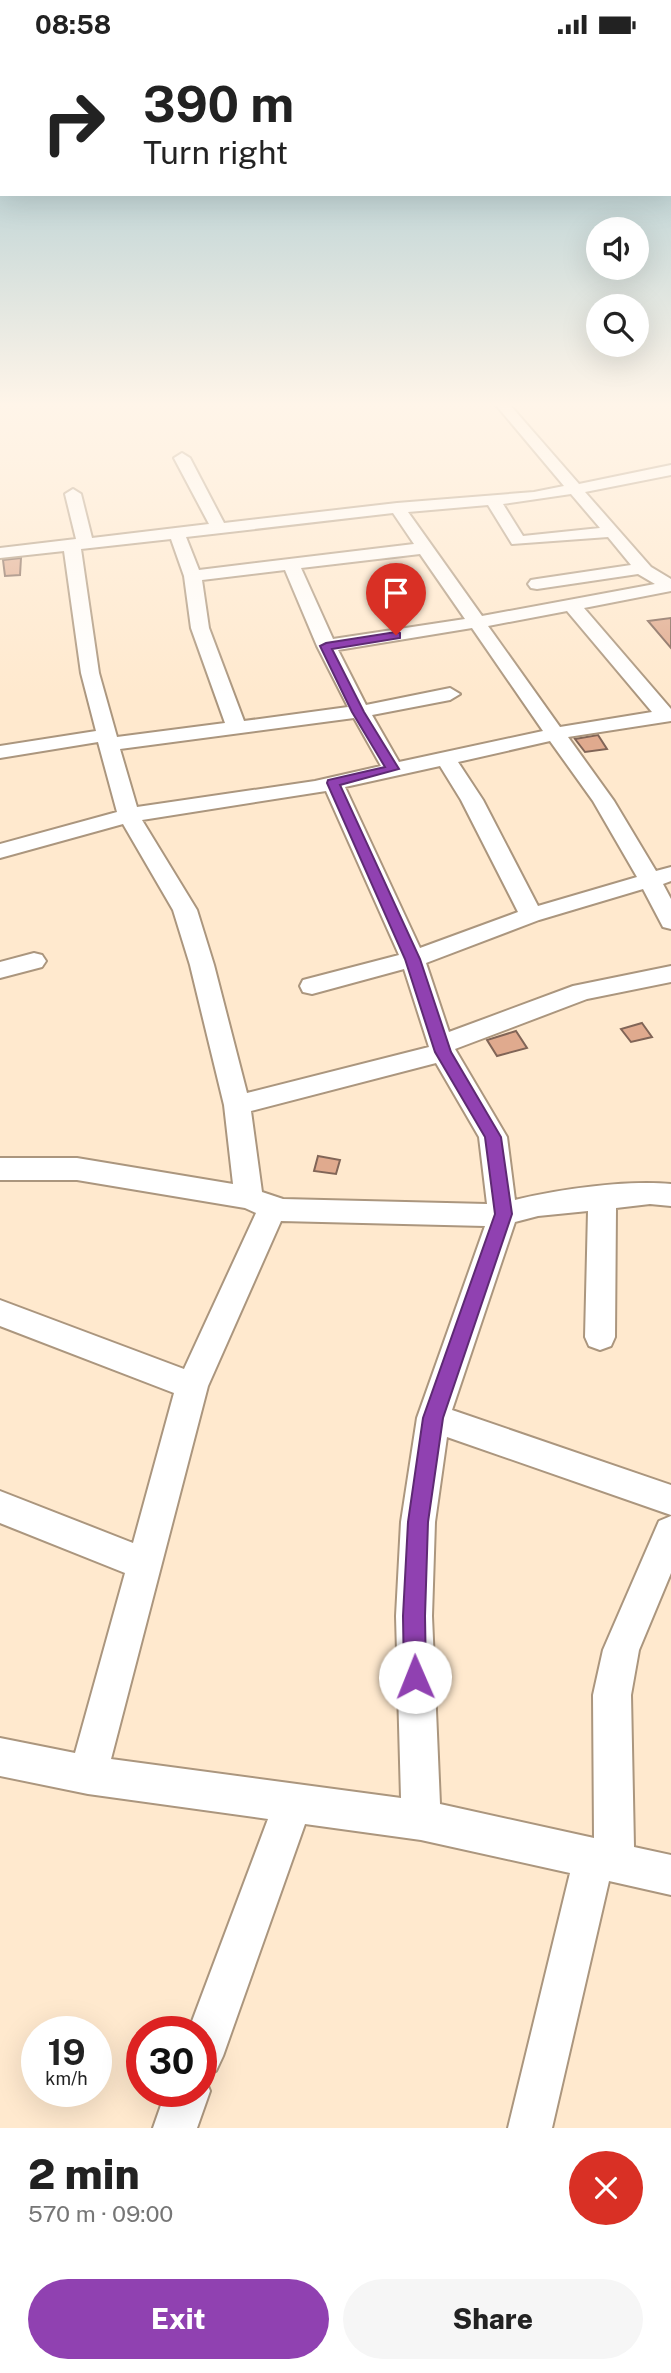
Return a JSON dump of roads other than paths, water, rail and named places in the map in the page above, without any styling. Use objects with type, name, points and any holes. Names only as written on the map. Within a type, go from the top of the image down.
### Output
[{"type":"street","points":[[74,502],[90,673],[107,740],[129,816],[186,910],[260,1203],[192,1386],[88,1775]]},
{"type":"street","points":[[205,502],[219,529]]},
{"type":"street","points":[[0,553],[471,502]]},
{"type":"street","points":[[494,502],[518,541],[613,532]]},
{"type":"street","points":[[587,502],[642,568],[671,586]]},
{"type":"street","points":[[397,509],[479,622],[555,734],[661,878],[671,922]]},
{"type":"street","points":[[177,534],[194,576],[200,628],[236,726]]},
{"type":"street","points":[[194,576],[425,548]]},
{"type":"street","points":[[291,565],[358,712],[393,769]]},
{"type":"street","points":[[537,584],[642,568]]},
{"type":"street","points":[[326,646],[479,622],[671,586]]},
{"type":"street","points":[[572,605],[668,716]]},
{"type":"street","points":[[0,752],[358,712],[450,694]]},
{"type":"street","points":[[0,851],[129,816],[178,806],[333,783],[555,734],[668,716]]},
{"type":"street","points":[[445,758],[478,811],[531,915]]},
{"type":"street","points":[[333,783],[413,959],[442,1048],[493,1137],[503,1214],[433,1418],[418,1522],[414,1616],[421,1820]]},
{"type":"street","points":[[312,986],[413,959],[531,915],[661,878]]},
{"type":"street","points":[[0,970],[34,961]]},
{"type":"street","points":[[237,1105],[442,1048],[582,992],[671,974]]},
{"type":"street","points":[[0,1169],[77,1169],[260,1203],[458,1216],[503,1214],[538,1205],[650,1193],[671,1195]]},
{"type":"street","points":[[600,1337],[602,1199]]},
{"type":"street","points":[[0,1313],[192,1386]]},
{"type":"street","points":[[433,1418],[671,1500]]},
{"type":"street","points":[[0,1507],[146,1565]]},
{"type":"street","points":[[530,2128],[604,1859],[612,1695],[621,1650],[671,1531]]},
{"type":"street","points":[[0,1758],[88,1775],[421,1820],[671,1875]]},
{"type":"street","points":[[216,2016],[294,1801]]},
{"type":"street","points":[[175,2128],[182,2107]]}]
